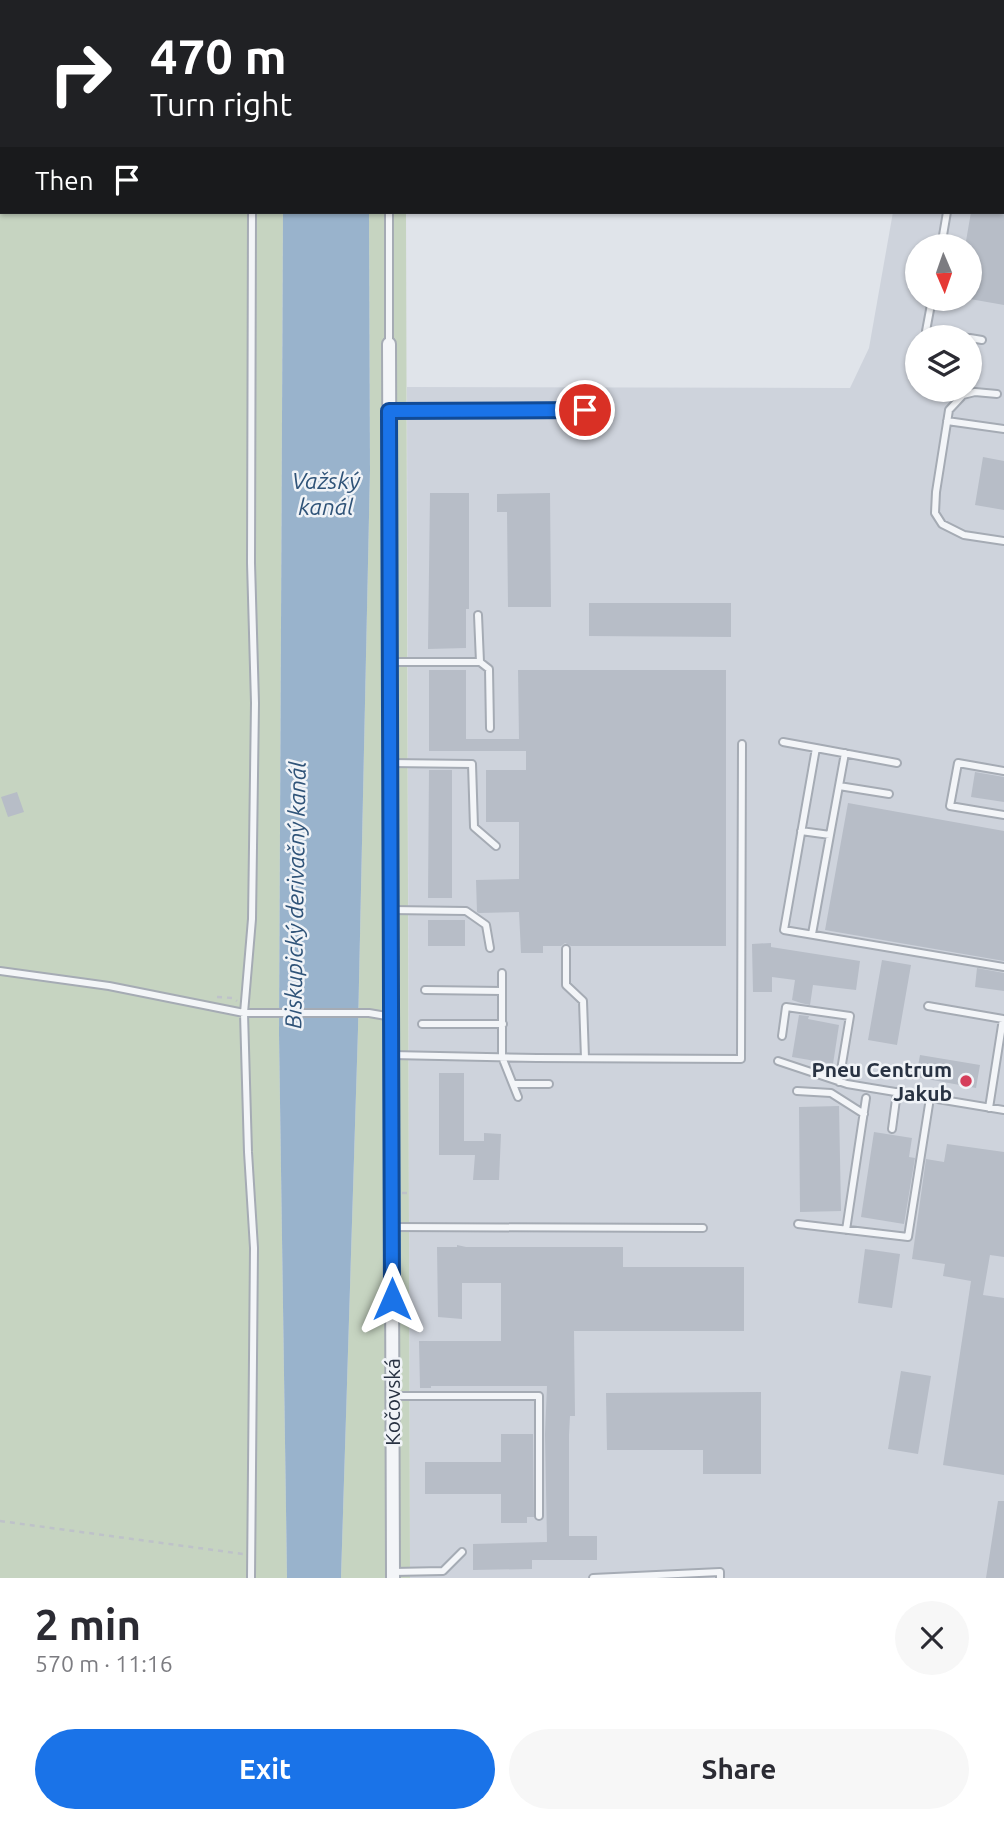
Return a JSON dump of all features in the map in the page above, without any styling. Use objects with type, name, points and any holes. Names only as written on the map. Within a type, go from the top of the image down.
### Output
[{"type":"street","name":"Kočovská","points":[[389,344],[393,1575]]},
{"type":"lane","points":[[251,1578],[254,1248],[244,1013],[251,919],[254,703],[251,563],[252,214]]},
{"type":"lane","points":[[389,214],[389,344]]},
{"type":"lane","points":[[943,234],[947,214]]},
{"type":"lane","points":[[997,394],[975,392],[962,395],[949,410],[935,513],[942,524],[964,535],[1004,541]]},
{"type":"lane","points":[[389,411],[585,410]]},
{"type":"lane","points":[[947,421],[1004,429]]},
{"type":"lane","points":[[478,615],[480,662]]},
{"type":"lane","points":[[390,662],[480,662],[489,669],[490,729]]},
{"type":"lane","points":[[783,742],[897,763]]},
{"type":"lane","points":[[391,1055],[740,1059],[742,744]]},
{"type":"lane","points":[[816,748],[784,930],[1004,967]]},
{"type":"lane","points":[[812,934],[845,754]]},
{"type":"lane","points":[[390,763],[472,764],[474,827],[496,846]]},
{"type":"lane","points":[[1004,771],[958,763],[950,806],[1004,815]]},
{"type":"lane","points":[[839,786],[889,794]]},
{"type":"lane","points":[[801,831],[830,835]]},
{"type":"lane","points":[[391,910],[466,911],[486,925],[491,948]]},
{"type":"lane","points":[[566,949],[566,985],[583,1001],[585,1058]]},
{"type":"lane","points":[[0,971],[109,986],[244,1013],[369,1013],[392,1017]]},
{"type":"lane","points":[[502,973],[502,1057],[518,1097]]},
{"type":"lane","points":[[425,990],[502,991]]},
{"type":"lane","points":[[928,1006],[1003,1018],[989,1108]]},
{"type":"lane","points":[[782,1036],[786,1007],[850,1016],[839,1082]]},
{"type":"lane","points":[[422,1024],[503,1024]]},
{"type":"lane","points":[[778,1061],[839,1082],[1004,1110]]},
{"type":"lane","points":[[513,1084],[549,1084]]},
{"type":"lane","points":[[797,1091],[831,1093],[864,1114]]},
{"type":"lane","points":[[892,1129],[897,1093]]},
{"type":"lane","points":[[846,1230],[866,1098]]},
{"type":"lane","points":[[798,1224],[908,1237],[930,1098]]},
{"type":"lane","points":[[392,1227],[703,1228]]},
{"type":"lane","points":[[393,1396],[539,1396],[539,1516]]},
{"type":"lane","points":[[393,1575],[443,1571],[462,1552]]},
{"type":"lane","points":[[593,1578],[720,1572],[720,1578]]},
{"type":"path","points":[[0,1521],[251,1555]]},
{"type":"shaded area","points":[[893,214],[1004,214],[1004,1578],[410,1578],[407,387],[850,388],[869,348]]},
{"type":"green space","points":[[0,214],[283,214],[279,1034],[287,1578],[0,1578]]},
{"type":"green space","points":[[369,214],[406,214],[410,1578],[341,1578],[358,1029],[370,470]]},
{"type":"water","name":"Važský kanál","points":[[283,214],[369,214],[370,470],[358,1029],[341,1578],[287,1578],[279,1034]]},
{"type":"building","points":[[971,214],[1004,214],[1004,305],[982,301],[982,234],[967,234]]},
{"type":"building","points":[[983,457],[1004,461],[1004,510],[975,505]]},
{"type":"building","points":[[430,493],[469,493],[469,609],[466,609],[466,648],[428,649]]},
{"type":"building","points":[[550,493],[551,607],[508,607],[507,512],[497,512],[497,494]]},
{"type":"building","points":[[589,603],[731,603],[731,637],[589,636]]},
{"type":"building","points":[[429,670],[466,670],[466,739],[519,739],[518,670],[726,670],[726,946],[571,946],[565,943],[561,946],[543,946],[543,953],[521,953],[519,912],[477,912],[476,880],[519,879],[519,822],[486,822],[486,770],[526,770],[526,751],[429,751]]},
{"type":"building","points":[[429,770],[452,770],[452,898],[428,898]]},
{"type":"building","points":[[975,772],[1004,777],[1004,802],[971,797]]},
{"type":"building","points":[[17,792],[24,812],[8,817],[1,797]]},
{"type":"building","points":[[848,803],[1004,831],[1004,961],[825,930]]},
{"type":"building","points":[[428,920],[465,920],[465,946],[428,946]]},
{"type":"building","points":[[771,943],[771,947],[860,961],[856,990],[813,985],[810,1005],[792,1000],[795,980],[772,977],[772,992],[753,992],[752,944]]},
{"type":"building","points":[[882,960],[911,965],[897,1045],[868,1040]]},
{"type":"building","points":[[977,968],[1004,973],[1004,991],[975,987]]},
{"type":"building","points":[[799,1015],[839,1025],[833,1064],[792,1057]]},
{"type":"building","points":[[920,1055],[980,1065],[976,1088],[916,1077]]},
{"type":"building","points":[[439,1073],[464,1073],[464,1141],[484,1141],[484,1133],[501,1134],[499,1180],[473,1180],[475,1155],[439,1155]]},
{"type":"building","points":[[839,1106],[841,1211],[800,1212],[799,1107]]},
{"type":"building","points":[[874,1132],[912,1138],[909,1157],[915,1158],[904,1224],[861,1217]]},
{"type":"building","points":[[947,1144],[1004,1152],[1004,1257],[990,1255],[983,1295],[1004,1298],[1004,1475],[943,1465],[971,1281],[943,1276],[945,1264],[912,1259],[926,1159],[944,1162]]},
{"type":"building","points":[[437,1247],[623,1247],[623,1267],[744,1267],[744,1331],[574,1331],[575,1416],[570,1416],[569,1435],[569,1536],[597,1536],[597,1560],[532,1560],[532,1569],[473,1570],[473,1544],[547,1542],[547,1386],[420,1388],[419,1341],[501,1341],[501,1283],[462,1283],[462,1319],[438,1317]]},
{"type":"building","points":[[865,1249],[900,1254],[892,1308],[858,1303]]},
{"type":"building","points":[[901,1371],[931,1376],[918,1454],[888,1449]]},
{"type":"building","points":[[761,1392],[761,1474],[703,1474],[703,1450],[607,1450],[606,1393]]},
{"type":"building","points":[[501,1434],[533,1434],[534,1517],[527,1517],[527,1523],[501,1523],[501,1494],[425,1494],[425,1462],[501,1462]]},
{"type":"building","points":[[998,1501],[1004,1501],[1004,1578],[986,1578]]},
{"type":"place","name":"Pneu Centrum Jakub","points":[[966,1081]]},
{"type":"route","points":[[392,1299],[389,411],[585,410]]},
{"type":"water label","name":"Biskupický derivačný kanál","points":[[295,895]]}]
